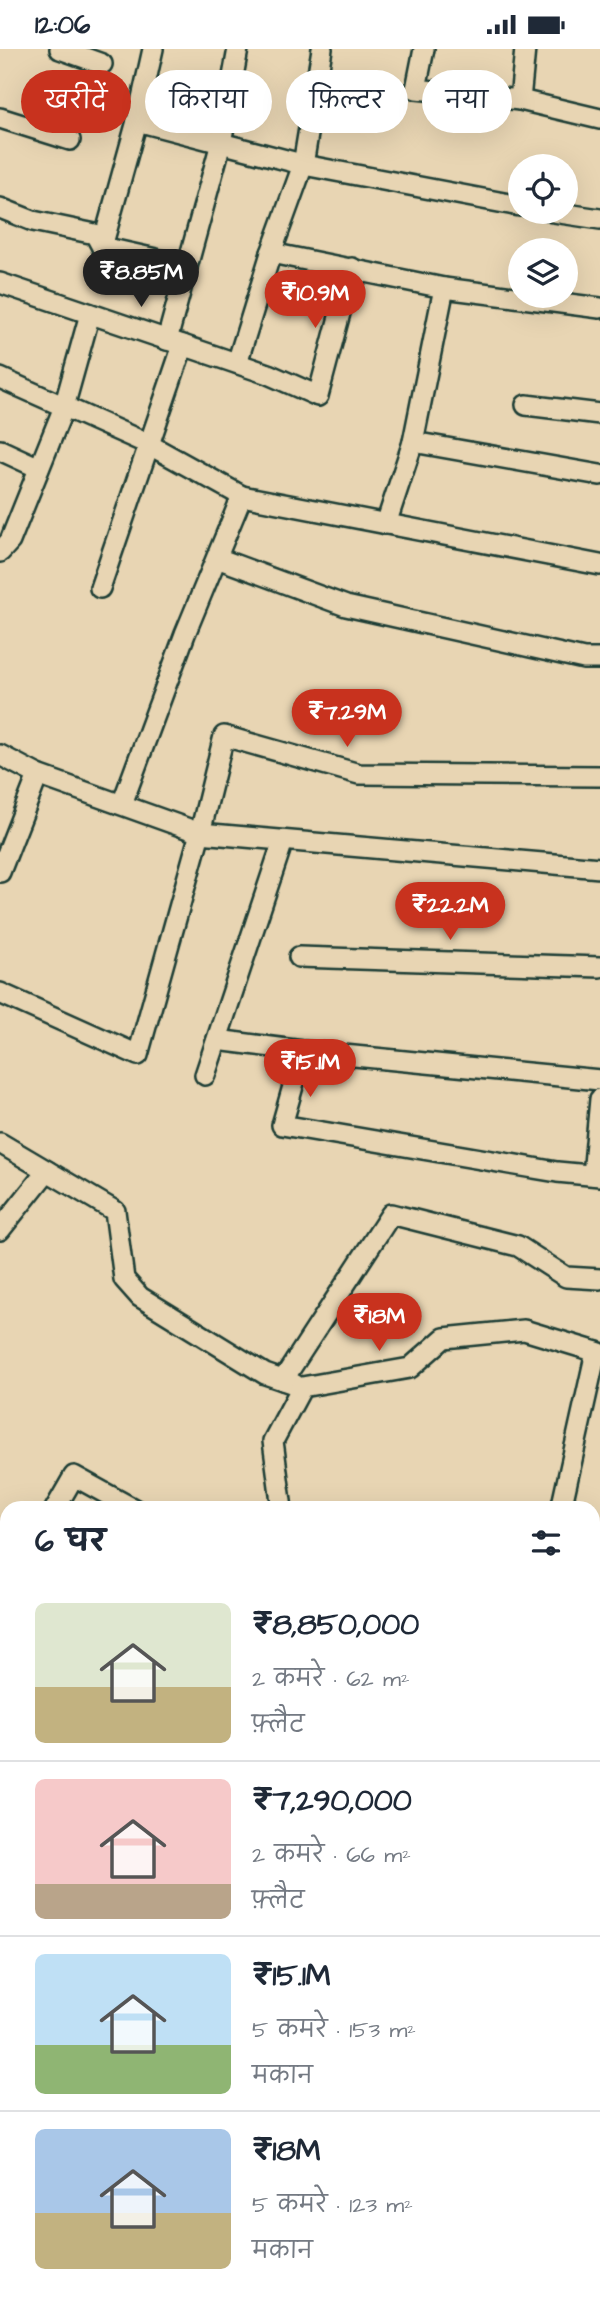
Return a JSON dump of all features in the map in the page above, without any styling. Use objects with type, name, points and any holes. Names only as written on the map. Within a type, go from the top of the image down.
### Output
[{"type":"street","points":[[60,49],[102,64]]},
{"type":"street","points":[[102,247],[137,121],[153,49]]},
{"type":"street","points":[[100,588],[148,444],[175,342],[187,265],[221,143],[237,49]]},
{"type":"street","points":[[237,363],[271,253],[303,165],[322,49]]},
{"type":"street","points":[[424,49],[416,89],[520,100],[600,118]]},
{"type":"street","points":[[520,100],[525,49]]},
{"type":"street","points":[[0,118],[70,140]]},
{"type":"street","points":[[137,121],[303,165],[508,204]]},
{"type":"street","points":[[0,208],[33,221],[95,234],[102,247],[187,265]]},
{"type":"street","points":[[578,216],[600,219]]},
{"type":"street","points":[[271,253],[444,288],[600,308]]},
{"type":"street","points":[[0,283],[237,363],[318,395],[352,268]]},
{"type":"street","points":[[386,524],[413,442],[444,288]]},
{"type":"street","points":[[0,552],[10,541],[64,407],[90,313]]},
{"type":"street","points":[[0,378],[148,444],[242,496],[600,565]]},
{"type":"street","points":[[526,405],[600,414]]},
{"type":"street","points":[[413,442],[600,475]]},
{"type":"street","points":[[0,450],[39,468]]},
{"type":"street","points":[[122,804],[242,496]]},
{"type":"street","points":[[216,558],[346,606],[584,659],[600,659]]},
{"type":"street","points":[[0,993],[138,1055],[224,736],[359,774],[600,776]]},
{"type":"street","points":[[0,755],[38,775],[200,833],[600,868]]},
{"type":"street","points":[[0,872],[38,775]]},
{"type":"street","points":[[205,1075],[283,841]]},
{"type":"street","points":[[299,957],[600,967]]},
{"type":"street","points":[[216,1040],[600,1080]]},
{"type":"street","points":[[303,1051],[282,1125],[597,1176],[600,1099]]},
{"type":"street","points":[[0,1143],[115,1211],[124,1279],[140,1297],[265,1374],[302,1387],[410,1368],[444,1338],[524,1330],[598,1353],[564,1501]]},
{"type":"street","points":[[0,1230],[47,1171]]},
{"type":"street","points":[[283,1380],[391,1214],[518,1246],[566,1277],[600,1279]]},
{"type":"street","points":[[281,1501],[273,1441],[302,1387]]},
{"type":"street","points":[[60,1501],[74,1476],[119,1501]]}]
